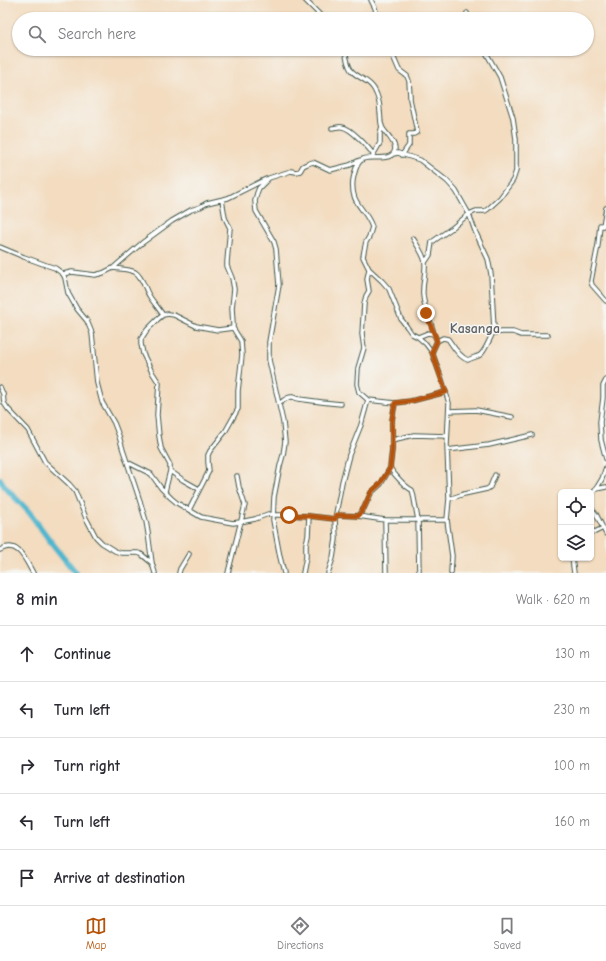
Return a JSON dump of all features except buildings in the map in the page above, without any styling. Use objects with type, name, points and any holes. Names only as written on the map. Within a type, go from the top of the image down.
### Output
[{"type":"street","points":[[305,0],[317,12]]},
{"type":"street","points":[[371,0],[376,12]]},
{"type":"street","points":[[347,56],[351,70],[366,80],[374,89],[379,104],[382,126],[391,140],[395,150],[393,154]]},
{"type":"street","points":[[393,56],[401,73],[407,76],[409,81],[410,99],[417,132],[414,134],[409,134],[409,145],[402,155]]},
{"type":"street","points":[[437,341],[426,313],[423,294],[426,261],[430,255],[432,242],[469,214],[476,211],[485,211],[508,187],[516,171],[516,139],[513,118],[500,77],[488,56]]},
{"type":"street","points":[[373,156],[380,144],[382,126]]},
{"type":"street","points":[[332,128],[342,127],[347,129],[359,138],[373,156]]},
{"type":"street","points":[[63,274],[72,272],[94,275],[103,273],[113,268],[142,243],[172,221],[195,208],[207,203],[222,200],[270,178],[291,171],[300,171],[305,165],[311,162],[330,170],[350,165],[373,156],[382,158],[398,153],[420,160],[447,181],[456,191],[469,214],[474,231],[491,267],[493,333],[480,355],[468,360],[462,357],[448,339],[443,338],[437,341],[432,352]]},
{"type":"street","points":[[363,159],[356,168],[353,192],[358,204],[371,222],[372,227],[364,247],[364,257],[368,269],[367,279],[370,291],[366,296],[364,304],[362,334],[364,348],[358,368],[357,384],[359,392],[368,400],[395,403],[411,401],[446,392]]},
{"type":"street","points":[[270,178],[259,188],[255,207],[274,242],[279,285],[269,342],[269,360],[283,422],[285,442],[274,497],[273,520],[284,573]]},
{"type":"street","points":[[189,510],[209,471],[208,455],[225,432],[238,409],[238,391],[242,355],[240,341],[234,328],[232,317],[234,288],[227,266],[230,228],[225,218],[222,200]]},
{"type":"street","points":[[606,208],[603,226],[600,224],[598,245],[591,281],[592,285],[606,301]]},
{"type":"street","points":[[413,238],[426,261]]},
{"type":"street","points":[[0,247],[55,268],[63,274],[68,293],[77,310],[87,321],[92,333],[98,384],[102,402],[114,423],[138,495],[146,521],[152,563],[155,573]]},
{"type":"street","points":[[113,268],[122,269],[137,274],[149,296],[163,315]]},
{"type":"street","points":[[368,269],[387,287],[403,322],[412,334],[426,344],[432,352],[446,392],[449,403],[447,436],[449,499],[447,520],[452,556],[451,573]]},
{"type":"street","points":[[165,491],[170,465],[161,448],[159,436],[157,416],[159,383],[143,354],[141,339],[163,315],[170,314],[196,326],[218,330],[234,328]]},
{"type":"street","points":[[493,333],[513,332],[521,335],[548,335]]},
{"type":"street","points":[[418,337],[428,333],[434,334]]},
{"type":"street","points":[[606,380],[603,386],[600,422],[601,440],[606,458]]},
{"type":"street","points":[[0,387],[3,394],[4,403],[28,430],[45,462],[75,491],[96,538],[115,551],[121,553],[138,553],[152,563]]},
{"type":"street","points":[[278,404],[286,398],[293,397],[297,399],[324,403],[341,404]]},
{"type":"street","points":[[328,573],[332,562],[336,539],[336,517],[342,482],[349,455],[361,425],[368,400]]},
{"type":"street","points":[[358,516],[364,508],[371,492],[380,484],[390,468],[392,450],[392,420],[395,403]]},
{"type":"street","points":[[449,411],[476,410],[512,417]]},
{"type":"street","points":[[447,450],[489,445],[532,434]]},
{"type":"street","points":[[392,440],[414,435],[447,436]]},
{"type":"street","points":[[127,462],[151,474],[171,498],[189,510],[211,520],[240,522],[256,519],[268,514],[336,517],[358,516],[385,520],[447,520]]},
{"type":"street","points":[[594,492],[602,479],[606,467]]},
{"type":"street","points":[[390,468],[405,485],[413,491],[418,520],[419,573]]},
{"type":"street","points":[[170,471],[183,480],[200,488]]},
{"type":"street","points":[[449,499],[487,489],[490,487],[495,475]]},
{"type":"street","points":[[228,573],[232,563],[240,522],[245,506],[238,485],[238,476]]},
{"type":"street","points":[[596,489],[606,486]]},
{"type":"street","points":[[594,512],[606,534]]},
{"type":"street","points":[[303,573],[306,557],[309,516]]},
{"type":"street","points":[[385,520],[386,573]]},
{"type":"street","points":[[594,532],[603,528]]},
{"type":"street","points":[[0,550],[8,546],[19,550],[33,573]]},
{"type":"street","points":[[180,573],[180,569],[189,554]]},
{"type":"street","points":[[572,561],[574,573]]},
{"type":"waterway","points":[[0,479],[5,487],[29,512],[76,573]]},
{"type":"district","name":"Kasanga","points":[[475,328]]},
{"type":"route","points":[[289,515],[335,519],[336,515],[358,516],[364,508],[371,492],[384,480],[390,468],[392,450],[392,420],[395,403],[411,401],[446,392],[432,352],[437,341],[426,313]]}]
